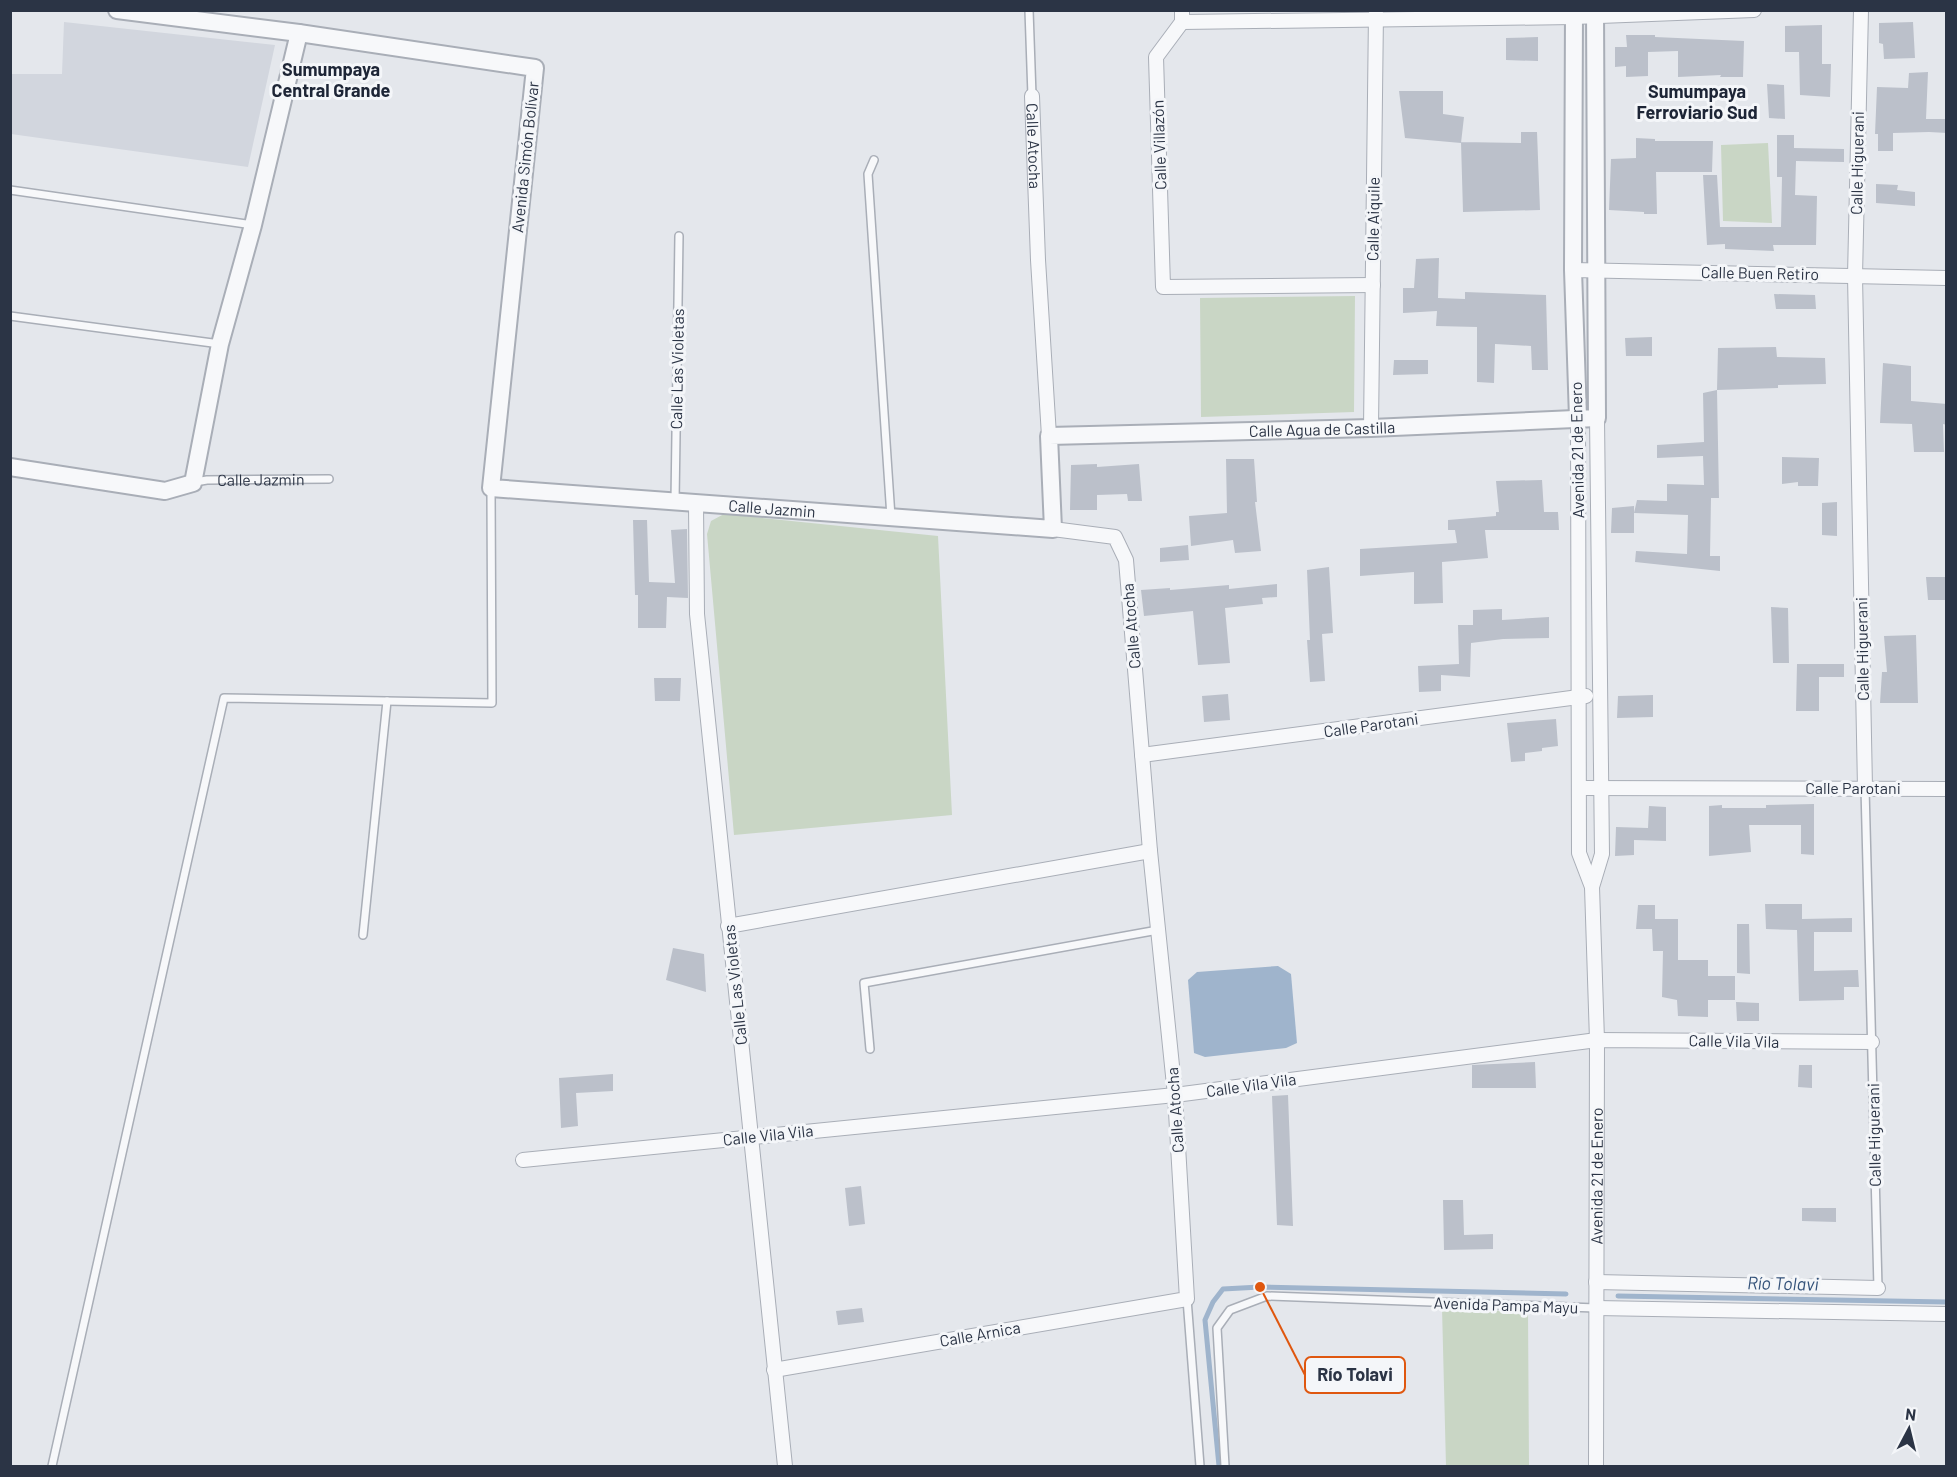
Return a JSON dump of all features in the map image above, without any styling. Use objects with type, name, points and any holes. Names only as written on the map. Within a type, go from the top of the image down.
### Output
[{"type":"street","name":"Avenida Simón Bolívar","points":[[117,10],[299,33],[535,68],[491,488]]},
{"type":"street","points":[[1182,16],[1574,14],[1754,10]]},
{"type":"street","name":"Calle Higuerani","points":[[1861,10],[1855,276],[1865,788]]},
{"type":"street","name":"Avenida 21 de Enero","points":[[1595,13],[1595,270],[1602,854],[1592,887],[1597,1040],[1596,1467]]},
{"type":"street","name":"Avenida 21 de Enero","points":[[1574,14],[1573,270],[1578,418],[1579,853],[1592,887]]},
{"type":"street","name":"Calle Aiquile","points":[[1371,428],[1376,15]]},
{"type":"street","name":"Calle Villazón","points":[[1182,16],[1156,57],[1163,287],[1372,285]]},
{"type":"street","points":[[10,467],[165,491],[193,483],[220,344],[253,225],[299,33]]},
{"type":"street","name":"Calle Atocha","points":[[1032,96],[1038,260],[1053,529],[1115,537],[1126,560],[1150,851],[1175,1095],[1187,1299]]},
{"type":"street","name":"Calle Buen Retiro","points":[[1573,270],[1947,278]]},
{"type":"street","name":"Calle Agua de Castilla","points":[[1049,436],[1371,428],[1597,418]]},
{"type":"street","name":"Calle Jazmin","points":[[491,488],[1053,529]]},
{"type":"street","name":"Calle Las Violetas","points":[[696,503],[697,614],[785,1467]]},
{"type":"street","name":"Calle Parotani","points":[[1142,755],[1600,694]]},
{"type":"street","name":"Calle Parotani","points":[[1579,788],[1947,789]]},
{"type":"street","points":[[728,926],[1150,851]]},
{"type":"street","name":"Calle Vila Vila","points":[[523,1160],[1175,1095],[1597,1040],[1872,1042]]},
{"type":"street","name":"Avenida Pampa Mayu","points":[[1596,1282],[1878,1288]]},
{"type":"street","name":"Calle Arnica","points":[[774,1370],[1187,1299]]},
{"type":"street","name":"Avenida Pampa Mayu","points":[[1596,1308],[1947,1314]]},
{"type":"lane","name":"Calle Atocha","points":[[1029,10],[1032,96]]},
{"type":"lane","points":[[874,160],[868,174],[891,518]]},
{"type":"lane","points":[[10,190],[253,225]]},
{"type":"lane","name":"Calle Las Violetas","points":[[675,501],[679,236]]},
{"type":"lane","points":[[10,316],[220,344]]},
{"type":"lane","name":"Calle Jazmin","points":[[193,483],[207,480],[329,479]]},
{"type":"lane","points":[[52,1467],[224,698],[492,703],[491,488]]},
{"type":"lane","points":[[363,935],[387,701]]},
{"type":"lane","name":"Calle Higuerani","points":[[1865,788],[1878,1288]]},
{"type":"lane","points":[[870,1049],[864,983],[1158,930]]},
{"type":"lane","name":"Avenida Pampa Mayu","points":[[1225,1467],[1217,1328],[1230,1310],[1267,1296],[1596,1308]]},
{"type":"lane","points":[[1187,1299],[1200,1467]]},
{"type":"shaded area","points":[[64,22],[275,45],[248,167],[11,134],[11,74],[62,74]]},
{"type":"green space","points":[[1768,143],[1772,223],[1723,221],[1721,145]]},
{"type":"green space","points":[[1355,296],[1354,412],[1201,417],[1200,298]]},
{"type":"green space","points":[[724,514],[938,536],[952,815],[734,835],[707,534],[711,521]]},
{"type":"green space","points":[[1442,1308],[1528,1312],[1529,1466],[1446,1466]]},
{"type":"water","points":[[1278,966],[1291,974],[1297,1043],[1286,1048],[1205,1057],[1194,1053],[1188,980],[1197,972]]},
{"type":"building","points":[[1913,22],[1915,58],[1884,59],[1883,44],[1879,43],[1879,23]]},
{"type":"building","points":[[1822,25],[1822,64],[1831,64],[1830,97],[1800,95],[1799,52],[1785,52],[1785,26]]},
{"type":"building","points":[[1626,35],[1744,41],[1743,77],[1720,77],[1721,75],[1678,77],[1678,51],[1648,52],[1648,76],[1626,77],[1626,66],[1615,67],[1615,47],[1627,47]]},
{"type":"building","points":[[1538,37],[1538,61],[1506,60],[1506,38]]},
{"type":"building","points":[[1928,72],[1926,119],[1947,119],[1947,133],[1893,133],[1893,151],[1878,151],[1878,134],[1875,134],[1877,87],[1908,88],[1909,73]]},
{"type":"building","points":[[1767,84],[1784,85],[1785,119],[1769,118]]},
{"type":"building","points":[[1399,91],[1443,91],[1443,114],[1464,117],[1461,143],[1405,138]]},
{"type":"building","points":[[1521,132],[1537,132],[1540,210],[1463,212],[1461,142],[1521,143]]},
{"type":"building","points":[[1777,135],[1794,135],[1794,148],[1844,149],[1844,162],[1796,161],[1795,195],[1817,196],[1816,245],[1773,245],[1774,251],[1725,249],[1725,244],[1707,245],[1703,175],[1717,175],[1720,227],[1781,227],[1782,177],[1777,177]]},
{"type":"building","points":[[1636,138],[1655,139],[1655,141],[1713,141],[1712,172],[1656,172],[1657,214],[1609,210],[1611,159],[1636,158]]},
{"type":"building","points":[[1876,184],[1898,185],[1897,190],[1915,192],[1915,206],[1876,203]]},
{"type":"building","points":[[1439,258],[1438,298],[1465,299],[1465,292],[1546,295],[1548,370],[1532,370],[1531,346],[1495,344],[1494,383],[1477,382],[1477,327],[1436,326],[1437,311],[1403,313],[1403,288],[1414,288],[1416,259]]},
{"type":"building","points":[[1774,294],[1815,295],[1816,309],[1776,309]]},
{"type":"building","points":[[1652,337],[1652,356],[1626,356],[1625,338]]},
{"type":"building","points":[[1776,347],[1777,357],[1825,358],[1826,384],[1717,390],[1718,348]]},
{"type":"building","points":[[1394,360],[1428,360],[1428,374],[1393,375]]},
{"type":"building","points":[[1883,363],[1911,366],[1911,401],[1947,404],[1947,425],[1943,424],[1944,452],[1914,452],[1912,424],[1880,423]]},
{"type":"building","points":[[1717,390],[1719,498],[1711,498],[1710,556],[1720,556],[1720,571],[1635,562],[1636,551],[1687,554],[1688,515],[1634,513],[1637,500],[1667,501],[1667,484],[1704,485],[1703,456],[1657,458],[1657,445],[1704,442],[1703,393]]},
{"type":"building","points":[[1782,457],[1819,458],[1818,486],[1798,486],[1798,482],[1782,484]]},
{"type":"building","points":[[1226,459],[1254,459],[1257,502],[1255,502],[1261,551],[1235,553],[1233,540],[1191,546],[1189,516],[1227,513]]},
{"type":"building","points":[[1097,464],[1097,467],[1139,464],[1142,501],[1128,501],[1127,494],[1097,495],[1097,510],[1070,510],[1071,465]]},
{"type":"building","points":[[1542,480],[1544,512],[1558,512],[1559,530],[1485,530],[1488,558],[1442,562],[1443,603],[1414,604],[1414,572],[1360,576],[1360,549],[1457,543],[1455,530],[1448,530],[1448,520],[1496,516],[1496,512],[1499,512],[1496,481]]},
{"type":"building","points":[[1837,502],[1837,536],[1822,535],[1822,503]]},
{"type":"building","points":[[1634,506],[1634,533],[1611,533],[1612,508]]},
{"type":"building","points":[[633,520],[647,520],[649,582],[675,583],[671,530],[687,529],[688,598],[667,597],[666,628],[638,628]]},
{"type":"building","points":[[1188,545],[1189,560],[1160,562],[1160,548]]},
{"type":"building","points":[[1329,567],[1333,633],[1322,634],[1325,681],[1310,682],[1307,640],[1310,640],[1307,570]]},
{"type":"building","points":[[1926,577],[1947,577],[1947,600],[1928,600]]},
{"type":"building","points":[[1277,584],[1277,597],[1262,598],[1263,604],[1225,608],[1230,663],[1198,665],[1193,611],[1144,616],[1141,590],[1229,585],[1229,589]]},
{"type":"building","points":[[1771,607],[1788,608],[1789,663],[1773,663]]},
{"type":"building","points":[[1502,609],[1502,620],[1549,617],[1549,638],[1503,639],[1471,643],[1470,677],[1441,675],[1441,691],[1419,692],[1418,666],[1459,664],[1458,625],[1473,625],[1473,610]]},
{"type":"building","points":[[1916,635],[1918,703],[1880,703],[1882,672],[1887,672],[1884,636]]},
{"type":"building","points":[[1797,664],[1844,664],[1844,677],[1819,677],[1819,711],[1796,711]]},
{"type":"building","points":[[654,678],[681,678],[680,701],[655,701]]},
{"type":"building","points":[[1228,694],[1230,720],[1204,722],[1202,696]]},
{"type":"building","points":[[1653,695],[1653,717],[1617,718],[1618,696]]},
{"type":"building","points":[[1556,719],[1558,746],[1525,753],[1525,761],[1511,762],[1507,723]]},
{"type":"building","points":[[1814,804],[1814,855],[1801,854],[1801,825],[1749,825],[1751,852],[1709,856],[1709,806],[1766,808],[1766,805]]},
{"type":"building","points":[[1649,806],[1666,807],[1666,841],[1634,840],[1634,855],[1615,856],[1616,827],[1648,828]]},
{"type":"building","points":[[1765,904],[1802,904],[1802,919],[1852,918],[1852,932],[1814,932],[1814,971],[1858,970],[1859,987],[1844,987],[1844,1000],[1799,1001],[1797,930],[1766,929]]},
{"type":"building","points":[[1638,905],[1655,905],[1655,919],[1678,919],[1678,960],[1708,960],[1708,976],[1735,976],[1735,1000],[1708,1000],[1708,1017],[1678,1016],[1677,1000],[1662,997],[1663,951],[1653,951],[1652,929],[1636,929]]},
{"type":"building","points":[[1737,924],[1749,924],[1750,974],[1737,973]]},
{"type":"building","points":[[673,948],[704,954],[706,992],[666,980]]},
{"type":"building","points":[[1736,1002],[1759,1003],[1759,1021],[1737,1021]]},
{"type":"building","points":[[1535,1062],[1536,1088],[1472,1088],[1472,1065]]},
{"type":"building","points":[[1799,1065],[1812,1065],[1812,1088],[1798,1087]]},
{"type":"building","points":[[613,1074],[613,1091],[576,1093],[578,1126],[561,1128],[559,1078]]},
{"type":"building","points":[[1288,1095],[1293,1226],[1277,1225],[1272,1096]]},
{"type":"building","points":[[861,1186],[865,1224],[849,1226],[845,1188]]},
{"type":"building","points":[[1443,1200],[1463,1200],[1464,1235],[1493,1234],[1493,1249],[1444,1250]]},
{"type":"building","points":[[1802,1208],[1836,1208],[1836,1222],[1802,1221]]},
{"type":"building","points":[[862,1308],[864,1322],[838,1325],[836,1311]]},
{"type":"waterway","name":"Río Tolavi","points":[[1219,1466],[1205,1320],[1213,1302],[1223,1289],[1260,1287],[1566,1294]]},
{"type":"waterway","name":"Río Tolavi","points":[[1618,1296],[1946,1302]]},
{"type":"place","name":"Río Tolavi","points":[[1260,1287]]},
{"type":"district","name":"Sumumpaya Central Grande","points":[[331,80]]},
{"type":"district","name":"Sumumpaya Ferroviario Sud","points":[[1697,102]]}]
